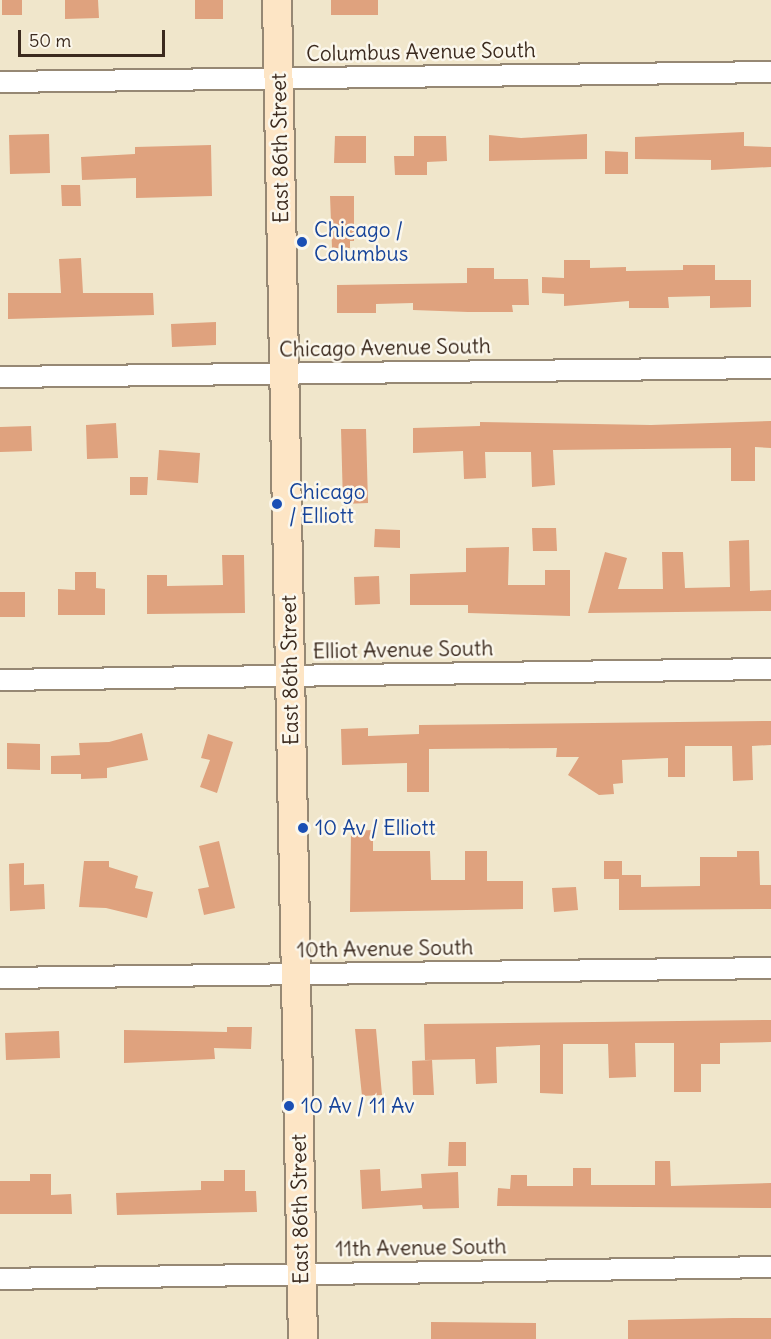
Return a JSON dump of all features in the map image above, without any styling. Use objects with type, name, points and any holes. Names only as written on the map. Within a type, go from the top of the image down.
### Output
[{"type":"street","name":"East 86th Street","points":[[277,0],[303,1339]]},
{"type":"street","name":"Columbus Avenue South","points":[[0,82],[771,72]]},
{"type":"street","name":"Chicago Avenue South","points":[[0,377],[771,368]]},
{"type":"street","name":"Elliot Avenue South","points":[[0,680],[771,669]]},
{"type":"street","name":"10th Avenue South","points":[[0,978],[771,968]]},
{"type":"street","name":"11th Avenue South","points":[[0,1279],[771,1267]]},
{"type":"building","points":[[2,0],[22,0],[22,15],[2,15]]},
{"type":"building","points":[[65,0],[98,0],[99,18],[65,19]]},
{"type":"building","points":[[195,0],[223,0],[223,19],[195,19]]},
{"type":"building","points":[[331,0],[378,0],[378,15],[331,15]]},
{"type":"building","points":[[744,132],[744,146],[771,147],[771,167],[711,170],[711,160],[635,159],[635,137]]},
{"type":"building","points":[[49,134],[50,173],[10,174],[9,135]]},
{"type":"building","points":[[587,134],[587,159],[489,161],[489,135],[521,138]]},
{"type":"building","points":[[335,136],[366,136],[366,163],[334,163]]},
{"type":"building","points":[[414,136],[446,136],[447,161],[427,162],[427,175],[395,175],[394,156],[414,156]]},
{"type":"building","points":[[211,145],[212,196],[136,198],[136,178],[82,180],[81,157],[135,154],[135,147]]},
{"type":"building","points":[[605,151],[628,152],[628,174],[605,174]]},
{"type":"building","points":[[61,185],[80,185],[81,206],[62,206]]},
{"type":"building","points":[[330,196],[354,196],[354,241],[350,241],[350,248],[332,248]]},
{"type":"building","points":[[81,258],[83,293],[153,293],[154,315],[8,319],[8,293],[61,293],[59,259]]},
{"type":"building","points":[[564,260],[590,260],[590,268],[626,267],[626,271],[683,270],[683,265],[715,265],[715,280],[751,280],[751,307],[710,308],[710,296],[668,297],[669,308],[629,308],[629,301],[564,306],[564,294],[542,293],[542,277],[564,278]]},
{"type":"building","points":[[467,268],[494,268],[494,279],[528,279],[529,305],[512,305],[513,312],[468,312],[413,310],[413,303],[376,304],[376,313],[337,313],[337,285],[467,283]]},
{"type":"building","points":[[216,322],[216,345],[172,347],[171,324]]},
{"type":"building","points":[[771,421],[771,448],[755,447],[755,481],[731,481],[731,448],[553,450],[555,485],[532,487],[531,452],[485,452],[486,478],[464,479],[463,451],[413,453],[413,428],[480,426],[480,422],[651,425]]},
{"type":"building","points":[[116,423],[118,458],[87,459],[86,425]]},
{"type":"building","points":[[31,426],[32,451],[0,452],[0,427]]},
{"type":"building","points":[[341,429],[366,429],[368,503],[343,504]]},
{"type":"building","points":[[159,450],[200,453],[198,483],[157,480]]},
{"type":"building","points":[[130,477],[148,477],[147,495],[130,495]]},
{"type":"building","points":[[532,528],[556,528],[557,551],[533,551]]},
{"type":"building","points":[[375,529],[400,530],[400,548],[374,547]]},
{"type":"building","points":[[749,540],[750,591],[771,590],[771,611],[588,613],[605,552],[627,558],[618,589],[663,589],[662,552],[683,552],[685,588],[730,587],[729,541]]},
{"type":"building","points":[[509,547],[508,585],[545,585],[545,570],[570,570],[570,616],[468,613],[468,605],[410,605],[410,574],[466,572],[466,548]]},
{"type":"building","points":[[222,555],[244,555],[245,613],[147,614],[147,575],[167,575],[167,586],[223,585]]},
{"type":"building","points":[[75,572],[96,572],[96,588],[105,589],[105,615],[58,615],[58,589],[75,590]]},
{"type":"building","points":[[379,576],[380,604],[355,605],[354,577]]},
{"type":"building","points":[[0,592],[25,592],[25,617],[0,617]]},
{"type":"building","points":[[771,721],[771,745],[752,746],[753,780],[733,781],[732,746],[685,746],[685,777],[668,777],[668,758],[622,760],[623,783],[613,784],[614,794],[599,795],[568,775],[579,757],[556,757],[557,748],[429,749],[429,792],[407,792],[407,763],[342,765],[341,729],[368,728],[368,736],[419,734],[419,725]]},
{"type":"building","points":[[142,733],[148,760],[107,768],[107,778],[81,779],[81,774],[51,774],[51,756],[80,755],[79,743],[109,742]]},
{"type":"building","points":[[208,734],[233,742],[217,793],[200,787],[210,760],[201,758]]},
{"type":"building","points":[[7,743],[40,744],[40,770],[7,769]]},
{"type":"building","points":[[373,830],[373,851],[430,851],[431,880],[465,880],[465,851],[487,851],[487,881],[523,881],[523,909],[350,912],[351,831]]},
{"type":"building","points":[[219,841],[235,908],[204,915],[198,889],[209,887],[199,846]]},
{"type":"building","points":[[737,851],[759,851],[760,885],[771,885],[771,909],[619,910],[619,879],[604,879],[604,861],[622,861],[622,875],[641,875],[641,887],[700,886],[700,857],[737,857]]},
{"type":"building","points":[[84,861],[109,861],[109,867],[138,876],[135,888],[153,892],[147,918],[106,908],[79,907]]},
{"type":"building","points":[[24,863],[24,885],[44,884],[45,909],[10,911],[9,864]]},
{"type":"building","points":[[576,887],[578,910],[554,912],[552,888]]},
{"type":"building","points":[[771,1020],[771,1042],[720,1043],[720,1064],[701,1064],[701,1092],[674,1092],[674,1043],[635,1043],[636,1077],[609,1078],[608,1044],[563,1044],[563,1094],[540,1093],[540,1045],[496,1047],[497,1083],[476,1084],[475,1059],[425,1060],[424,1024]]},
{"type":"building","points":[[227,1027],[252,1027],[251,1049],[214,1048],[215,1059],[124,1063],[124,1030],[227,1032]]},
{"type":"building","points":[[355,1029],[376,1029],[382,1095],[362,1096]]},
{"type":"building","points":[[59,1031],[60,1058],[6,1060],[5,1033]]},
{"type":"building","points":[[432,1060],[434,1095],[413,1095],[412,1061]]},
{"type":"building","points":[[449,1142],[466,1142],[466,1166],[448,1166]]},
{"type":"building","points":[[655,1161],[670,1161],[671,1186],[771,1183],[771,1208],[497,1206],[498,1188],[510,1189],[511,1175],[527,1175],[527,1186],[573,1186],[573,1168],[591,1168],[591,1185],[655,1185]]},
{"type":"building","points":[[380,1169],[381,1191],[422,1188],[421,1174],[458,1172],[459,1208],[423,1209],[422,1205],[362,1209],[360,1170]]},
{"type":"building","points":[[224,1170],[245,1170],[245,1191],[256,1191],[257,1212],[117,1215],[116,1193],[201,1190],[201,1181],[224,1181]]},
{"type":"building","points":[[30,1174],[51,1174],[51,1195],[71,1194],[72,1214],[0,1214],[0,1181],[30,1181]]},
{"type":"building","points":[[771,1318],[771,1339],[628,1339],[628,1320]]},
{"type":"building","points":[[431,1322],[536,1323],[536,1339],[431,1339]]},
{"type":"place","name":"Chicago / Columbus","points":[[302,242]]},
{"type":"place","name":"Chicago / Elliott","points":[[277,504]]},
{"type":"place","name":"10 Av / Elliott","points":[[303,828]]},
{"type":"place","name":"10 Av / 11 Av","points":[[289,1106]]}]
